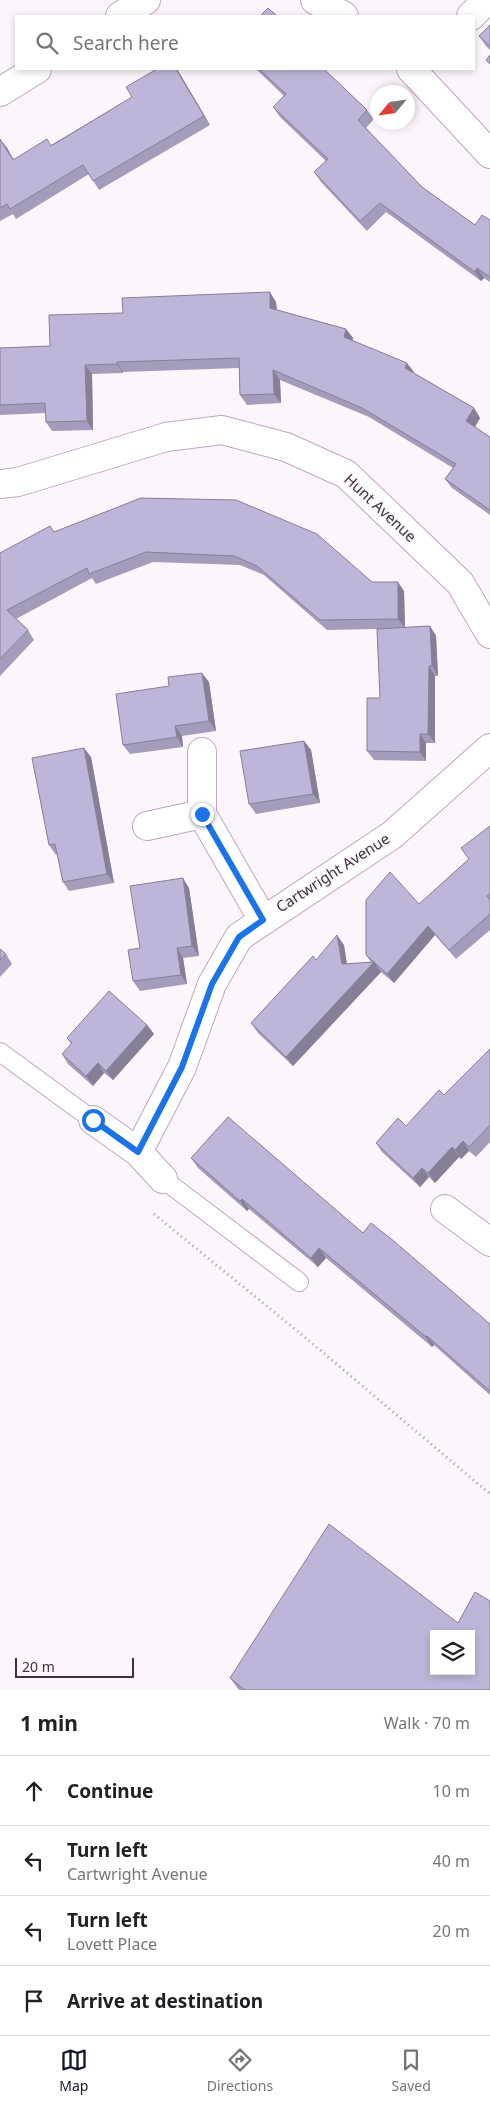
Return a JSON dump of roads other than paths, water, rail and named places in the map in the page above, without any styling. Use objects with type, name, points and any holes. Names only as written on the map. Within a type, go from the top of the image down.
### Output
[{"type":"street","points":[[122,15],[146,0]]},
{"type":"street","points":[[316,0],[342,15]]},
{"type":"street","points":[[472,15],[487,0]]},
{"type":"street","points":[[0,92],[35,70]]},
{"type":"street","points":[[414,70],[490,154]]},
{"type":"street","name":"Hunt Avenue","points":[[0,484],[18,482],[166,437],[222,430],[286,447],[346,474],[460,583],[490,634]]},
{"type":"street","name":"Cartwright Avenue","points":[[138,1152],[182,1067],[212,984],[239,937],[392,835],[490,748]]},
{"type":"street","points":[[202,752],[202,814],[263,920]]},
{"type":"street","points":[[147,826],[202,814]]},
{"type":"street","points":[[93,1120],[138,1152],[163,1179]]},
{"type":"street","points":[[445,1209],[490,1242]]},
{"type":"lane","points":[[0,1052],[93,1120]]},
{"type":"lane","points":[[163,1179],[299,1282]]}]
